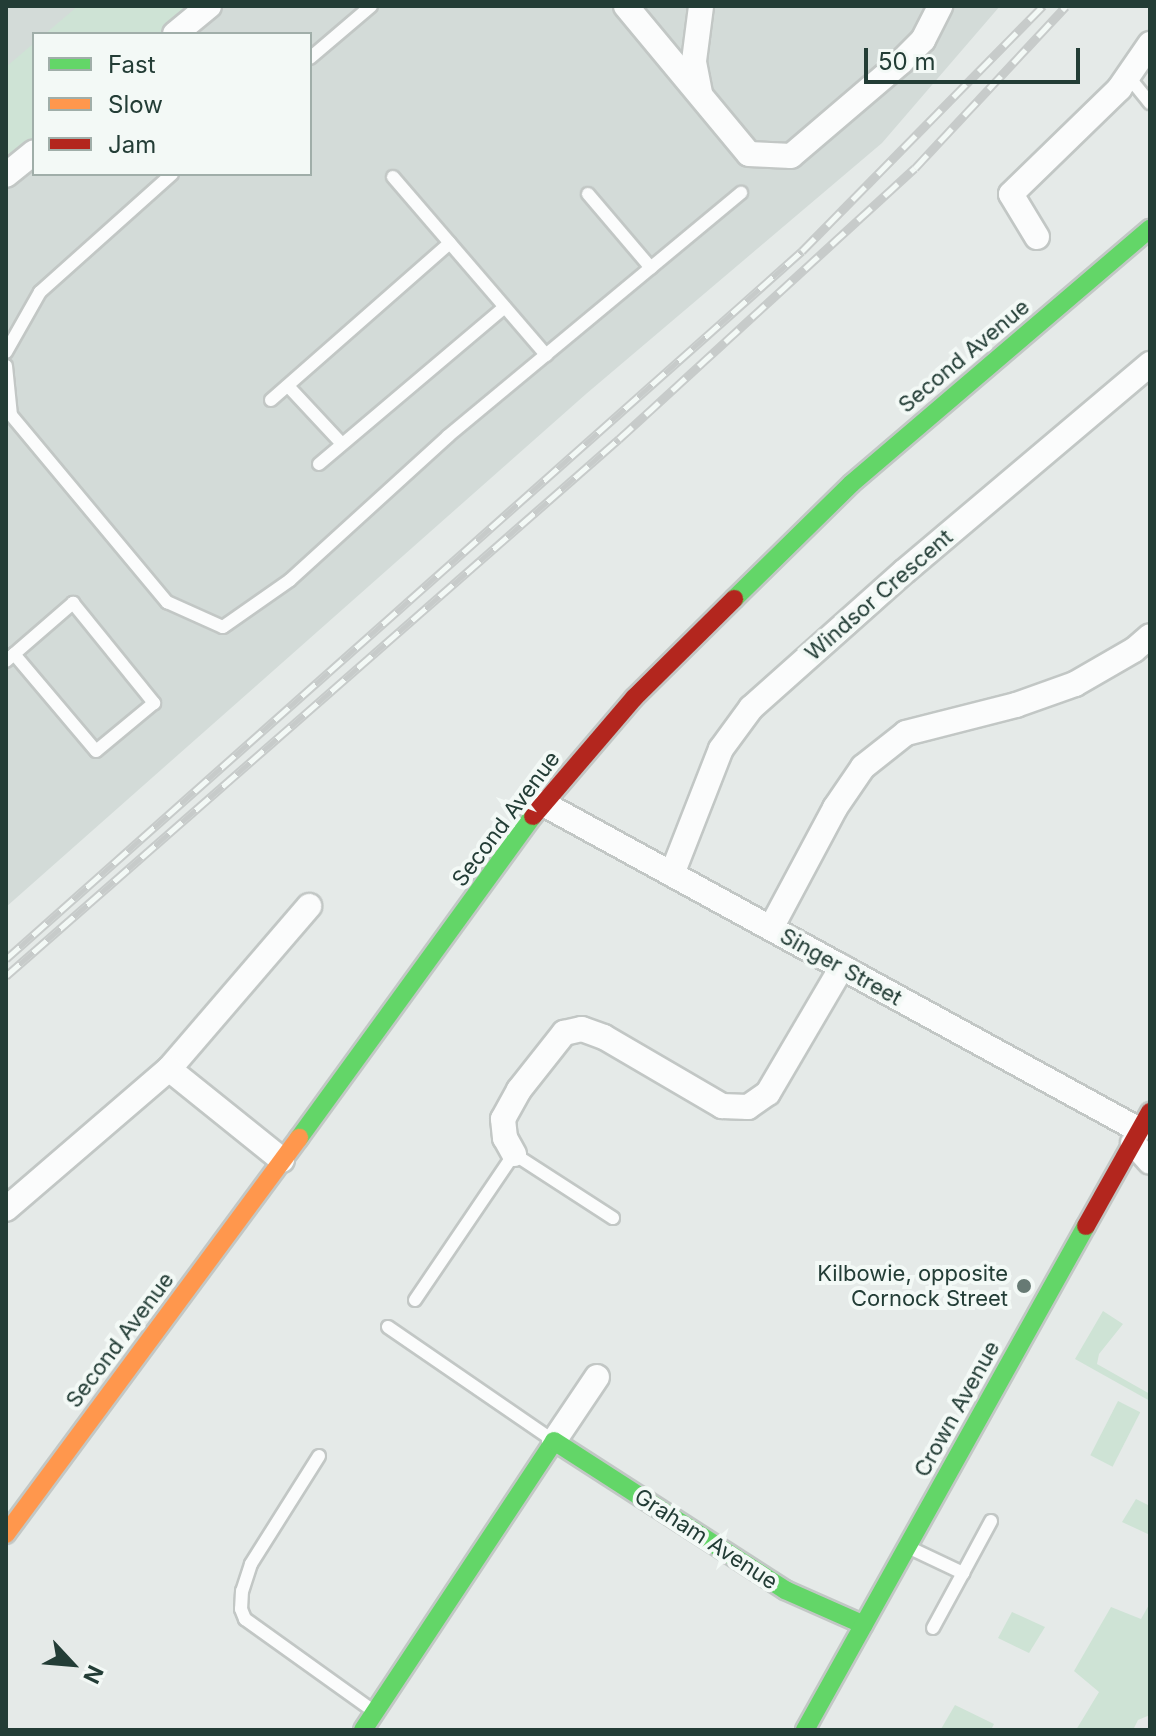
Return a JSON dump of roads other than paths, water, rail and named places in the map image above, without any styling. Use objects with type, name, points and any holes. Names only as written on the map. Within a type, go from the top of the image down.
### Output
[{"type":"street","points":[[177,32],[209,6]]},
{"type":"street","points":[[626,6],[749,154],[791,156],[923,40],[940,6]]},
{"type":"street","points":[[700,96],[694,61],[701,6]]},
{"type":"street","points":[[1037,237],[1011,194],[1065,144],[1128,76],[1150,44]]},
{"type":"street","points":[[6,175],[32,154]]},
{"type":"street","name":"Second Avenue","points":[[6,1534],[542,803],[634,698],[851,484],[1150,229]]},
{"type":"street","name":"Windsor Crescent","points":[[672,874],[721,749],[751,708],[905,571],[1150,364]]},
{"type":"street","points":[[771,928],[835,808],[863,767],[906,733],[1016,705],[1075,684],[1134,650],[1150,636]]},
{"type":"street","name":"Singer Street","points":[[542,803],[1141,1128],[1150,1162]]},
{"type":"street","points":[[6,1209],[169,1069],[309,906]]},
{"type":"street","points":[[514,1154],[505,1138],[503,1119],[519,1090],[564,1033],[582,1029],[604,1037],[722,1106],[748,1107],[768,1093],[842,967]]},
{"type":"street","points":[[169,1069],[282,1160]]},
{"type":"street","name":"Crown Avenue","points":[[805,1730],[1141,1128]]},
{"type":"street","points":[[363,1730],[597,1377]]},
{"type":"street","name":"Graham Avenue","points":[[554,1441],[785,1590],[864,1625]]},
{"type":"lane","points":[[312,56],[371,6]]},
{"type":"lane","points":[[1128,76],[1150,103]]},
{"type":"lane","points":[[6,352],[40,292],[170,176]]},
{"type":"lane","points":[[393,177],[546,355]]},
{"type":"lane","points":[[6,366],[11,415],[167,602],[223,627],[290,580],[448,436],[741,193]]},
{"type":"lane","points":[[588,194],[651,268]]},
{"type":"lane","points":[[271,400],[450,243]]},
{"type":"lane","points":[[319,464],[505,307]]},
{"type":"lane","points":[[288,386],[342,444]]},
{"type":"lane","points":[[73,603],[154,703],[96,751],[10,658],[73,603]]},
{"type":"lane","points":[[415,1300],[514,1154],[613,1218]]},
{"type":"lane","points":[[388,1327],[554,1441]]},
{"type":"lane","points":[[319,1456],[251,1564],[242,1591],[241,1609],[245,1619],[375,1712]]},
{"type":"lane","points":[[933,1628],[991,1521]]},
{"type":"lane","points":[[907,1547],[963,1573]]},
{"type":"railway","points":[[6,959],[802,251],[1043,6]]},
{"type":"railway","points":[[6,976],[619,439],[915,168],[1066,6]]},
{"type":"place","name":"Kilbowie, opposite Cornock Street","points":[[1024,1286]]}]
